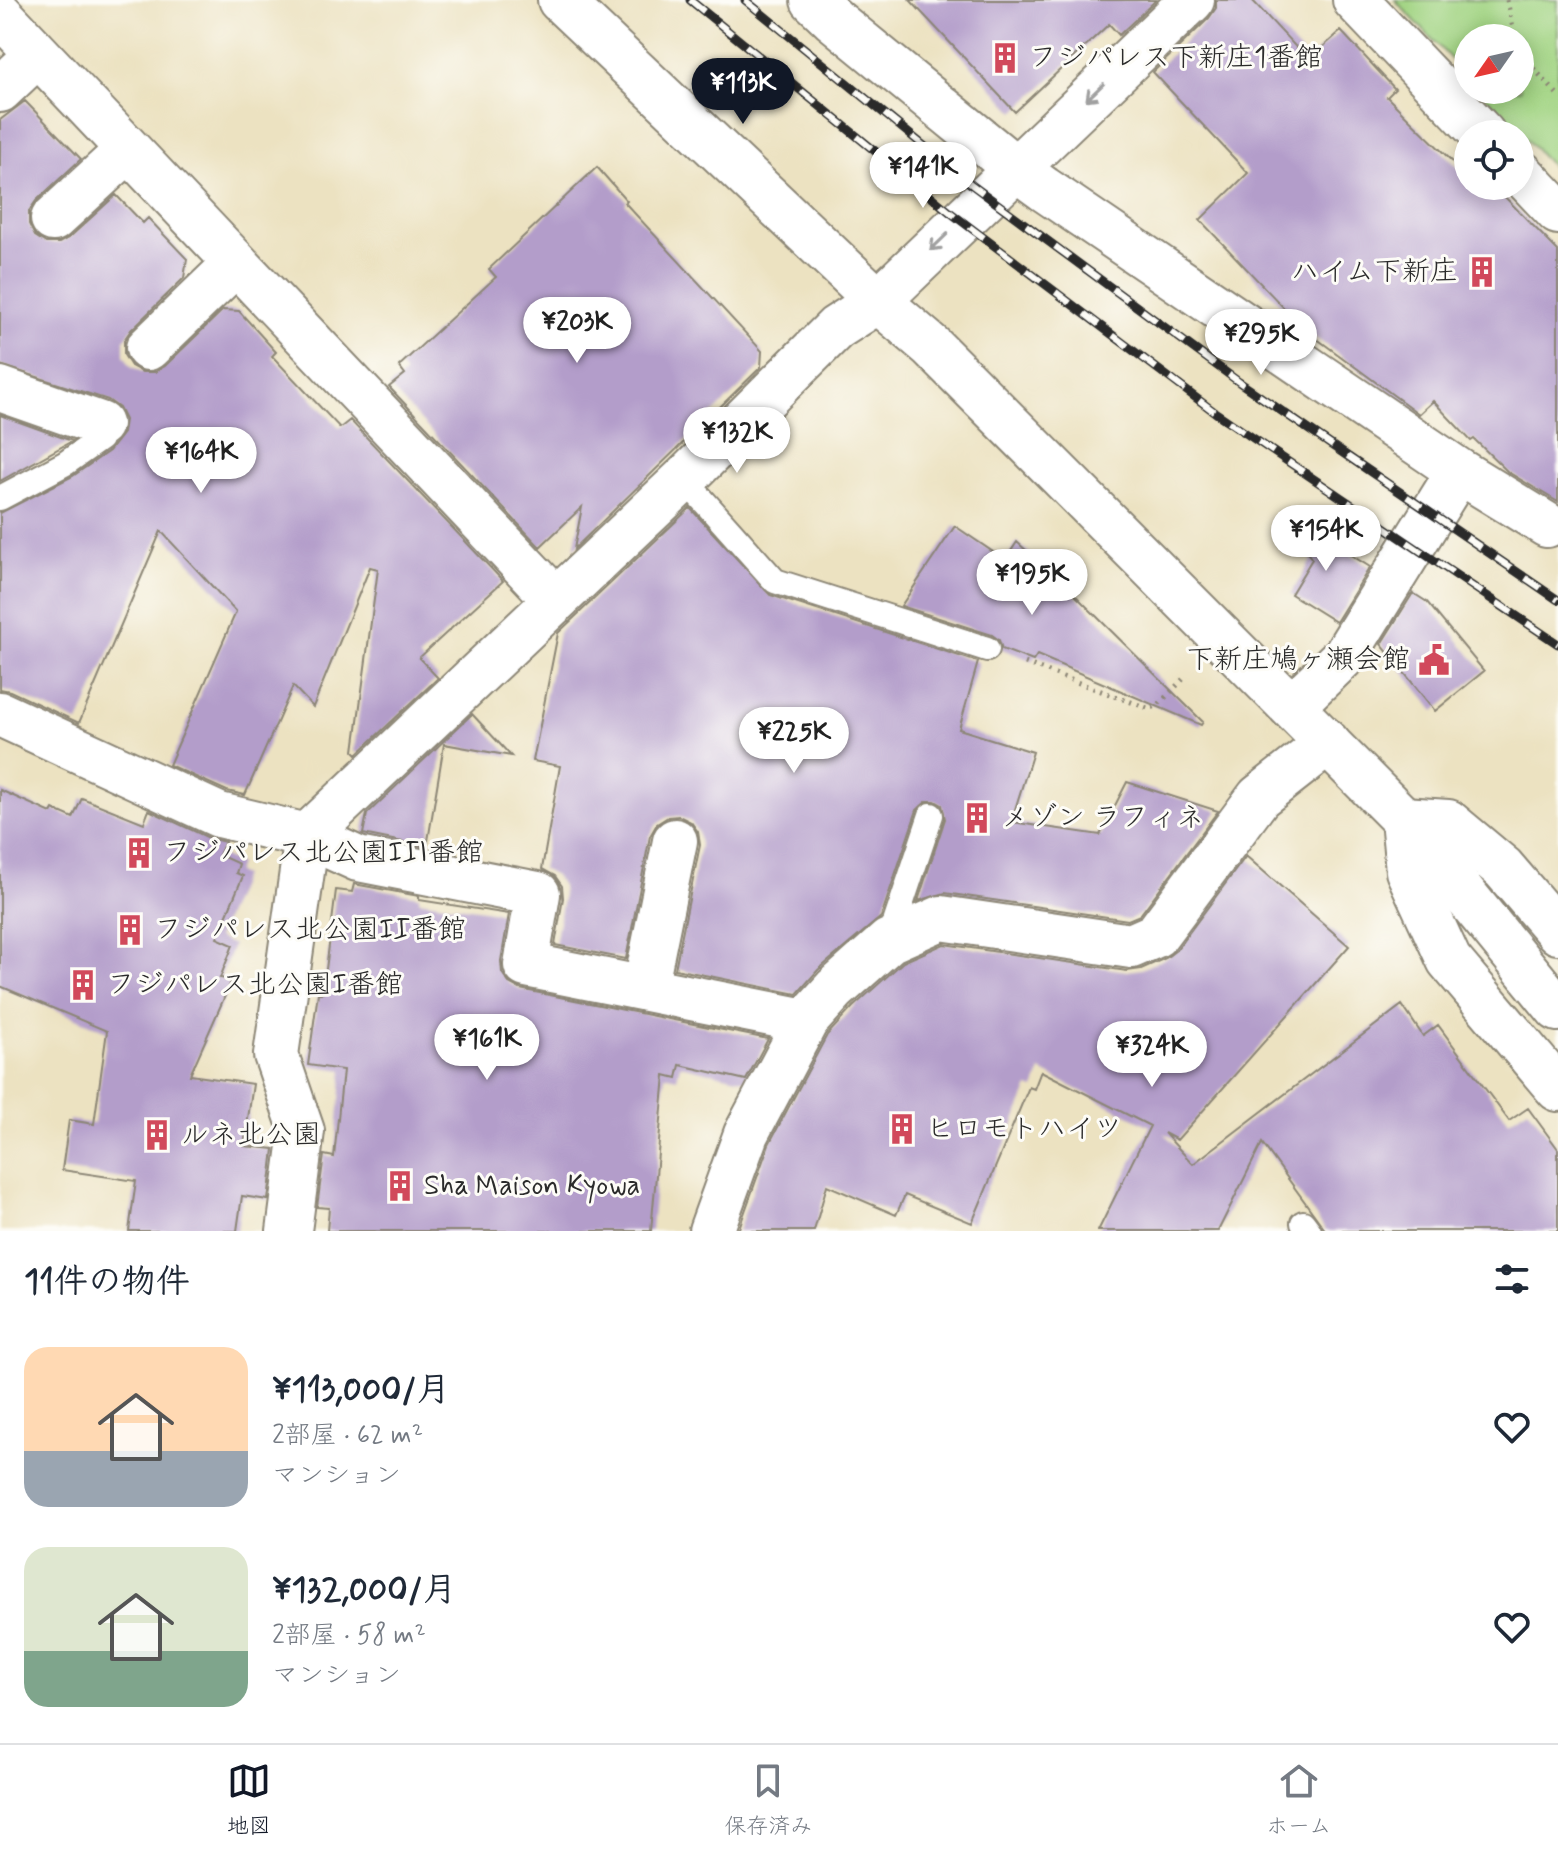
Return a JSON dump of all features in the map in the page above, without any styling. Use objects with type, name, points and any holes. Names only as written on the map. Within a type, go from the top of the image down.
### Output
[{"type":"street","points":[[560,0],[878,301],[931,346],[1292,706],[1403,819],[1558,1009]]},
{"type":"street","points":[[813,0],[1015,168],[1459,471],[1552,520]]},
{"type":"street","points":[[289,1231],[302,1131],[276,1055],[307,836],[684,479],[836,328],[878,301],[1192,0]]},
{"type":"street","points":[[1355,0],[1470,120]]},
{"type":"street","points":[[0,14],[555,599]]},
{"type":"street","points":[[0,90],[37,55]]},
{"type":"street","points":[[53,219],[128,150]]},
{"type":"street","points":[[1534,187],[1558,212]]},
{"type":"street","points":[[148,348],[235,264]]},
{"type":"street","points":[[0,389],[100,424]]},
{"type":"street","points":[[1292,706],[1345,655],[1459,471]]},
{"type":"street","points":[[0,714],[219,815],[307,836],[358,859],[538,894],[526,965],[806,1021]]},
{"type":"street","points":[[711,1231],[746,1134],[806,1021],[835,989],[889,941],[941,918],[1131,946],[1156,935],[1259,797],[1328,743]]},
{"type":"street","points":[[1403,819],[1448,822],[1503,868],[1558,932]]},
{"type":"street","points":[[1403,819],[1408,871],[1449,960],[1558,1089]]},
{"type":"street","points":[[645,989],[675,841]]},
{"type":"lane","points":[[0,498],[66,463],[100,439],[100,424]]},
{"type":"lane","points":[[684,479],[775,581],[987,649]]},
{"type":"lane","points":[[889,941],[931,815]]},
{"type":"path","points":[[1507,0],[1512,24]]},
{"type":"path","points":[[1534,69],[1558,95]]},
{"type":"path","points":[[987,649],[1150,709],[1158,705],[1224,638]]},
{"type":"green space","points":[[1395,0],[1558,0],[1558,173],[1534,147],[1534,120],[1508,120],[1493,104],[1534,104],[1534,24],[1454,24],[1454,62]]},
{"type":"building","name":"フジパレス下新庄1番館","points":[[910,0],[1156,0],[1119,35],[1109,24],[1015,112]]},
{"type":"building","points":[[1216,0],[1252,0],[1308,60],[1341,31],[1395,89],[1387,97],[1454,163],[1454,200],[1508,200],[1558,251],[1558,502],[1508,472],[1474,439],[1471,441],[1433,401],[1419,414],[1305,330],[1200,220],[1248,173],[1153,72],[1216,8]]},
{"type":"building","points":[[25,101],[81,159],[29,211],[29,224],[35,236],[46,243],[59,243],[70,237],[116,195],[143,223],[148,218],[187,259],[184,278],[124,340],[124,355],[131,366],[142,372],[155,372],[223,310],[239,311],[276,352],[272,356],[340,428],[350,420],[503,581],[419,658],[438,678],[357,754],[354,751],[378,569],[370,567],[313,707],[293,686],[245,795],[227,791],[169,765],[236,612],[161,531],[79,723],[0,689],[0,513],[73,476],[109,451],[123,433],[125,420],[119,408],[108,400],[0,365],[0,120]]},
{"type":"building","points":[[597,167],[627,201],[625,203],[762,351],[761,367],[574,549],[582,507],[540,547],[389,387],[405,374],[399,366],[496,277],[489,269]]},
{"type":"building","points":[[0,415],[72,441],[0,481]]},
{"type":"building","points":[[690,508],[770,595],[978,662],[959,729],[1033,752],[1011,822],[1100,835],[1127,782],[1218,811],[1140,915],[1128,920],[945,893],[918,901],[945,819],[942,805],[927,801],[917,810],[881,917],[818,970],[797,994],[675,969],[700,845],[698,832],[691,822],[679,816],[668,817],[657,824],[650,836],[626,959],[555,945],[563,898],[562,886],[555,876],[542,869],[560,766],[533,761],[558,633]]},
{"type":"building","points":[[1285,514],[1370,567],[1336,622],[1291,594],[1312,559],[1281,520]]},
{"type":"building","points":[[955,526],[1005,560],[1017,542],[1203,722],[1201,725],[1037,655],[1033,661],[1002,649],[999,640],[992,635],[901,606]]},
{"type":"building","name":"下新庄鳩ヶ瀬会館","points":[[1413,593],[1427,602],[1484,671],[1435,711],[1381,644]]},
{"type":"building","points":[[472,714],[511,756],[444,744],[427,847],[363,834],[367,814]]},
{"type":"building","points":[[0,790],[51,813],[53,809],[73,818],[82,798],[144,823],[149,810],[209,838],[225,842],[219,855],[239,864],[236,873],[243,876],[217,938],[233,945],[220,978],[232,980],[190,1075],[253,1084],[244,1146],[274,1149],[268,1200],[242,1196],[237,1231],[129,1231],[136,1181],[62,1170],[69,1120],[94,1124],[107,1031],[0,986]]},
{"type":"building","points":[[1246,856],[1349,946],[1177,1140],[1164,1133],[1193,1164],[1402,1005],[1423,1036],[1438,1025],[1509,1121],[1528,1108],[1558,1149],[1558,1231],[1326,1231],[1262,1143],[1218,1231],[1098,1231],[1150,1126],[1041,1071],[1034,1089],[1029,1087],[972,1223],[905,1195],[896,1215],[827,1185],[814,1231],[738,1231],[769,1144],[827,1035],[903,962],[944,944],[1127,971],[1141,969],[1176,950]]},
{"type":"building","points":[[354,884],[419,896],[419,900],[509,914],[501,961],[502,973],[509,983],[520,989],[768,1039],[746,1080],[680,1065],[677,1078],[665,1075],[651,1231],[327,1231],[329,1208],[317,1207],[324,1155],[334,1157],[343,1070],[308,1065],[318,993],[323,993],[336,890],[352,892]]},
{"type":"railway","points":[[690,0],[951,213],[1216,413],[1558,644]]},
{"type":"railway","points":[[745,0],[972,185],[1239,382],[1558,600]]},
{"type":"place","name":"フジパレス下新庄1番館","points":[[1005,58]]},
{"type":"place","name":"ハイム下新庄","points":[[1482,272]]},
{"type":"place","name":"下新庄鳩ヶ瀬会館","points":[[1434,660]]},
{"type":"place","name":"メゾン ラフィネ","points":[[977,818]]},
{"type":"place","name":"フジパレス北公園III番館","points":[[139,853]]},
{"type":"place","name":"フジパレス北公園II番館","points":[[130,930]]},
{"type":"place","name":"フジパレス北公園I番館","points":[[83,985]]},
{"type":"place","name":"ヒロモトハイツ","points":[[902,1129]]},
{"type":"place","name":"ルネ北公園","points":[[157,1135]]},
{"type":"place","name":"Sha Maison Kyowa","points":[[400,1186]]}]
